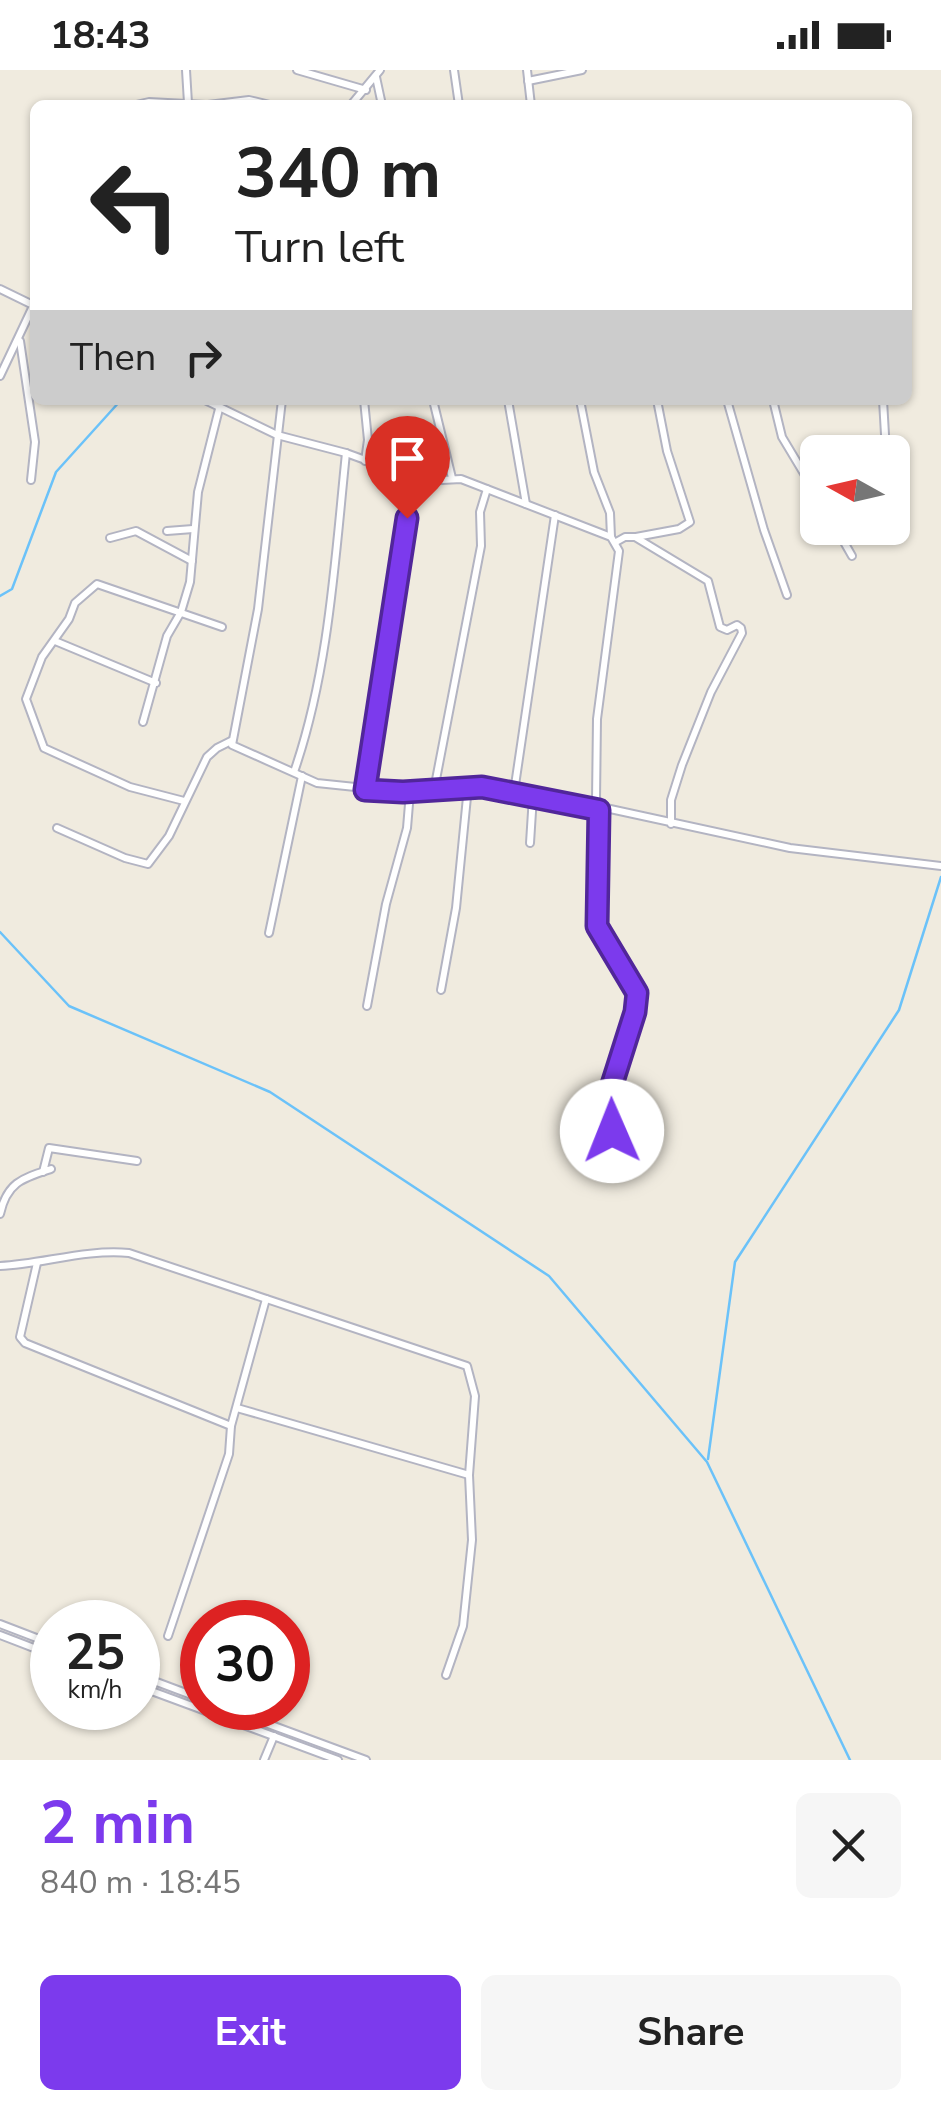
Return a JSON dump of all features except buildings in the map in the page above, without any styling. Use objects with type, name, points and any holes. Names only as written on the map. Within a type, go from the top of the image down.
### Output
[{"type":"street","points":[[186,70],[188,100]]},
{"type":"street","points":[[297,70],[366,90]]},
{"type":"street","points":[[454,70],[457,100]]},
{"type":"street","points":[[526,70],[530,100]]},
{"type":"street","points":[[528,80],[582,70]]},
{"type":"street","points":[[356,100],[378,73]]},
{"type":"street","points":[[378,73],[381,100]]},
{"type":"street","points":[[0,289],[30,303]]},
{"type":"street","points":[[0,376],[30,315]]},
{"type":"street","points":[[20,341],[34,442],[31,480]]},
{"type":"street","points":[[213,405],[277,436],[346,453],[413,479],[430,482],[452,478],[613,539],[679,529],[690,522],[667,451],[658,405]]},
{"type":"street","points":[[281,405],[258,609],[232,742],[235,748],[317,783],[365,790],[410,792],[468,787],[514,792],[790,848],[941,866]]},
{"type":"street","points":[[364,405],[368,440],[365,462]]},
{"type":"street","points":[[434,405],[452,478]]},
{"type":"street","points":[[509,405],[526,504]]},
{"type":"street","points":[[581,405],[594,472],[620,551],[597,719],[597,926],[637,993],[635,1012],[602,1116],[603,1123],[612,1131]]},
{"type":"street","points":[[728,405],[787,595]]},
{"type":"street","points":[[773,405],[782,436],[800,466]]},
{"type":"street","points":[[883,405],[885,435]]},
{"type":"street","points":[[142,722],[167,636],[181,612],[190,582],[198,492],[219,409]]},
{"type":"street","points":[[269,933],[330,608],[346,453]]},
{"type":"street","points":[[365,790],[413,479]]},
{"type":"street","points":[[434,790],[481,546],[480,512],[487,489]]},
{"type":"street","points":[[514,792],[554,515]]},
{"type":"street","points":[[167,531],[192,529]]},
{"type":"street","points":[[110,538],[136,531],[192,561]]},
{"type":"street","points":[[635,537],[702,576],[711,587],[720,627],[726,630],[737,625],[742,633],[711,692],[682,764],[671,800],[671,824]]},
{"type":"street","points":[[846,545],[852,556]]},
{"type":"street","points":[[184,801],[130,787],[44,748],[26,699],[42,656],[55,641],[75,603],[96,584],[222,627]]},
{"type":"street","points":[[55,641],[156,683]]},
{"type":"street","points":[[56,828],[148,864],[169,836],[208,757],[232,742]]},
{"type":"street","points":[[441,990],[456,908],[468,787]]},
{"type":"street","points":[[367,1006],[386,904],[407,828],[410,792]]},
{"type":"street","points":[[530,842],[533,796]]},
{"type":"street","points":[[0,1214],[7,1192],[16,1180],[47,1170],[49,1148],[137,1161]]},
{"type":"street","points":[[0,1266],[91,1252],[129,1253],[468,1366],[475,1396],[469,1474],[472,1540],[463,1626],[446,1675]]},
{"type":"street","points":[[36,1263],[20,1337],[24,1344],[231,1426]]},
{"type":"street","points":[[168,1636],[229,1454],[231,1426],[266,1299]]},
{"type":"street","points":[[237,1408],[469,1474]]},
{"type":"street","points":[[0,1624],[30,1636]]},
{"type":"street","points":[[0,1635],[30,1647]]},
{"type":"street","points":[[160,1694],[338,1760]]},
{"type":"street","points":[[284,1730],[366,1760]]},
{"type":"street","points":[[291,1743],[295,1734]]},
{"type":"street","points":[[264,1760],[274,1736]]},
{"type":"waterway","points":[[0,596],[12,589],[56,472],[116,405]]},
{"type":"waterway","points":[[708,1459],[735,1262],[899,1010],[941,877]]},
{"type":"waterway","points":[[0,932],[69,1006],[270,1092],[549,1276],[707,1462],[850,1760]]},
{"type":"route","points":[[407,518],[365,790],[482,787],[599,810],[597,926],[637,993],[635,1012],[602,1116],[603,1123],[612,1131]]}]
